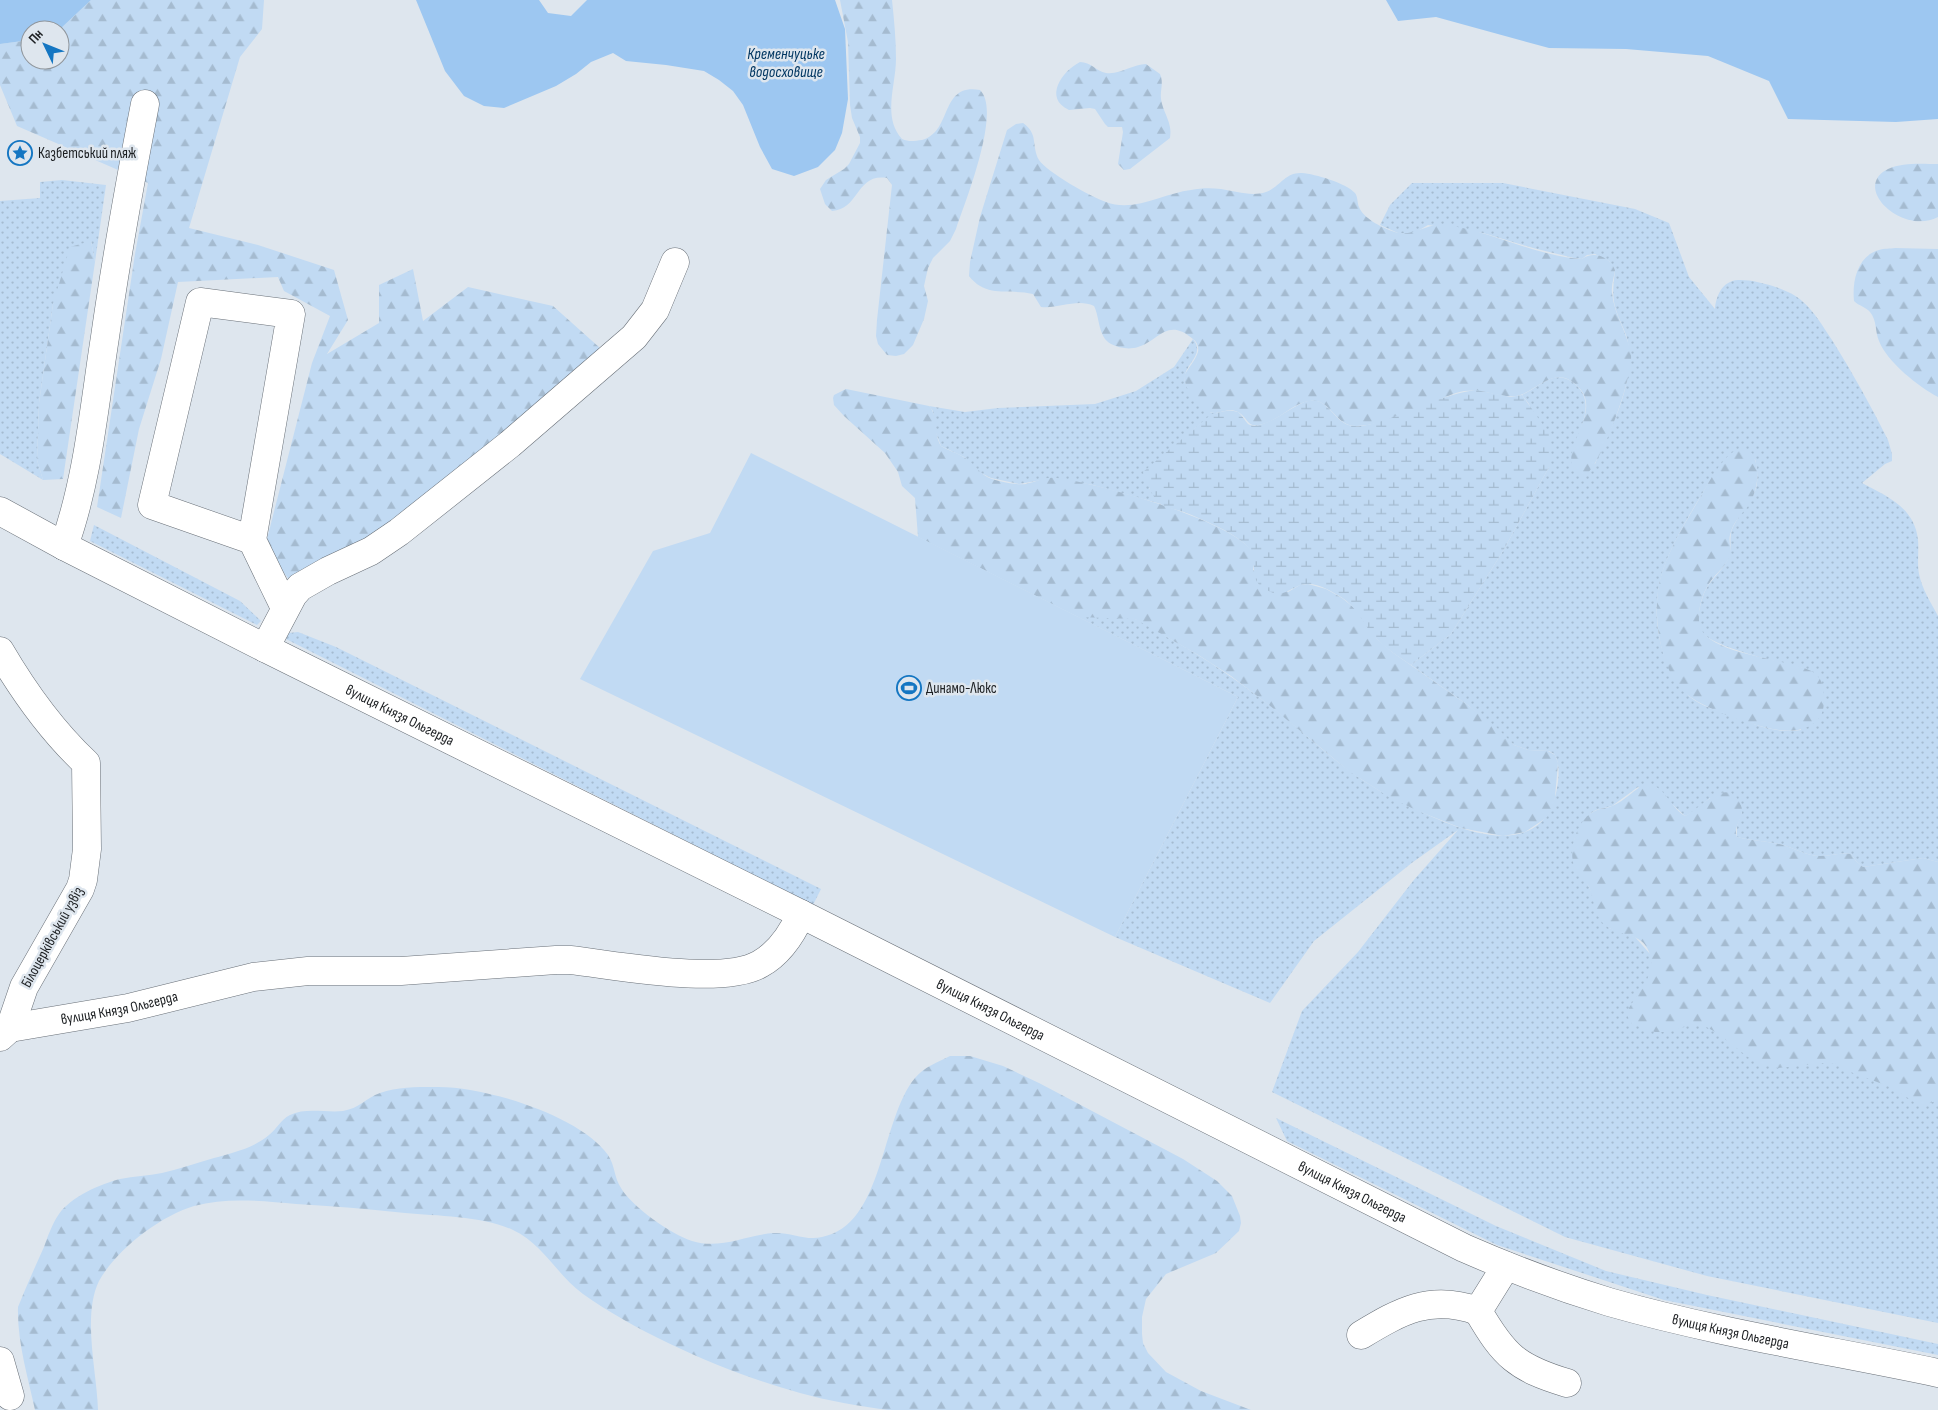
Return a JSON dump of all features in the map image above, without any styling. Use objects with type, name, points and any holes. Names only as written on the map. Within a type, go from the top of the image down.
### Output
[{"type":"street","points":[[64,546],[86,462],[116,254],[145,104]]},
{"type":"street","points":[[265,648],[293,595],[310,580],[371,550],[399,532],[510,444],[634,337],[655,310],[674,262]]},
{"type":"street","points":[[252,540],[152,505],[200,302],[291,314],[252,540],[285,608]]},
{"type":"street","name":"вулиця Князя Ольгерда","points":[[0,512],[265,648],[801,914],[1426,1230],[1506,1266],[1561,1287],[1691,1323],[1938,1373]]},
{"type":"street","name":"Білоцерківський узвіз","points":[[0,651],[40,712],[60,737],[86,763],[87,849],[83,880],[80,889],[24,987],[5,1033]]},
{"type":"street","name":"вулиця Князя Ольгерда","points":[[5,1033],[128,1008],[253,976],[308,971],[401,971],[563,960],[675,972],[732,973],[750,969],[774,954],[793,932],[801,914]]},
{"type":"street","points":[[1478,1310],[1506,1266]]},
{"type":"street","points":[[1361,1335],[1399,1312],[1425,1304],[1454,1304],[1478,1310],[1495,1339],[1513,1358],[1531,1370],[1567,1383]]},
{"type":"street","points":[[0,1361],[10,1396]]},
{"type":"green space","points":[[91,0],[264,0],[262,29],[240,57],[189,228],[258,245],[334,270],[348,320],[327,354],[379,323],[379,285],[413,269],[423,321],[468,287],[553,306],[600,348],[561,390],[363,545],[293,585],[265,547],[312,363],[330,316],[284,291],[278,277],[178,282],[161,359],[139,429],[121,518],[97,507],[135,254],[148,183],[17,126],[0,85],[0,44],[20,41],[20,70],[70,70],[70,20]]},
{"type":"green space","points":[[840,0],[892,0],[896,59],[891,111],[896,130],[902,139],[909,141],[922,140],[932,135],[958,94],[967,90],[980,90],[986,101],[987,117],[980,157],[967,199],[950,241],[933,258],[928,268],[924,286],[928,301],[924,319],[913,345],[904,354],[896,356],[887,355],[878,344],[876,336],[892,185],[887,178],[877,178],[869,181],[848,204],[841,209],[832,211],[825,204],[820,189],[826,180],[849,164],[860,143],[860,137],[852,118],[850,105],[848,42]]},
{"type":"green space","points":[[1080,62],[1087,63],[1106,73],[1146,64],[1160,74],[1162,80],[1161,99],[1169,123],[1170,138],[1130,169],[1124,170],[1118,164],[1123,132],[1122,127],[1108,127],[1095,109],[1069,110],[1061,105],[1057,99],[1056,92],[1062,78],[1073,66]]},
{"type":"green space","points":[[1023,123],[1031,131],[1037,155],[1044,165],[1080,190],[1117,205],[1138,204],[1181,192],[1202,189],[1221,189],[1249,194],[1266,192],[1287,177],[1296,173],[1302,173],[1330,180],[1351,189],[1356,195],[1359,207],[1364,215],[1378,225],[1399,233],[1446,225],[1480,232],[1530,249],[1565,257],[1582,259],[1587,256],[1596,255],[1606,258],[1615,270],[1612,287],[1613,301],[1631,355],[1627,383],[1621,402],[1598,459],[1582,478],[1572,467],[1571,456],[1586,411],[1586,401],[1581,390],[1571,381],[1564,378],[1550,379],[1516,396],[1503,396],[1471,390],[1464,391],[1412,412],[1375,424],[1350,425],[1343,422],[1323,404],[1317,401],[1310,401],[1298,405],[1269,422],[1253,425],[1242,414],[1235,411],[1210,412],[1204,410],[1194,400],[1187,388],[1184,376],[1198,352],[1198,348],[1194,340],[1184,333],[1170,330],[1138,347],[1121,347],[1111,344],[1104,337],[1094,306],[1075,303],[1054,307],[1041,307],[1033,294],[983,288],[969,276],[970,262],[980,217],[1007,130],[1016,124]]},
{"type":"green space","points":[[1906,164],[1938,164],[1938,217],[1924,221],[1910,220],[1897,215],[1886,207],[1878,197],[1875,187],[1878,177],[1888,169]]},
{"type":"green space","points":[[62,180],[106,185],[95,262],[91,241],[53,304],[39,403],[37,460],[43,480],[0,454],[0,201],[40,198],[40,182]]},
{"type":"green space","points":[[1412,183],[1503,183],[1635,209],[1669,223],[1689,277],[1715,309],[1717,299],[1724,286],[1738,280],[1753,281],[1781,289],[1807,305],[1839,352],[1888,440],[1892,461],[1885,464],[1862,483],[1890,498],[1906,511],[1912,519],[1918,540],[1920,580],[1938,616],[1938,862],[1923,858],[1863,867],[1851,854],[1815,856],[1783,845],[1737,837],[1737,826],[1742,812],[1710,798],[1685,816],[1673,805],[1638,787],[1612,806],[1591,813],[1575,838],[1573,847],[1577,869],[1586,881],[1609,928],[1635,937],[1682,990],[1938,1098],[1938,1323],[1707,1276],[1565,1237],[1272,1092],[1302,1011],[1358,952],[1413,881],[1458,830],[1413,862],[1314,941],[1270,1003],[1115,937],[1238,697],[1078,617],[1130,618],[1149,626],[1245,687],[1358,777],[1405,804],[1457,827],[1496,835],[1514,835],[1531,829],[1549,813],[1555,796],[1558,777],[1557,760],[1554,754],[1549,751],[1528,750],[1514,745],[1469,706],[1411,665],[1451,634],[1503,551],[1549,467],[1529,404],[1522,395],[1553,378],[1564,378],[1575,384],[1581,391],[1586,405],[1575,445],[1595,464],[1620,405],[1628,375],[1629,359],[1626,334],[1616,311],[1614,300],[1615,270],[1609,261],[1595,254],[1587,255],[1582,259],[1574,258],[1483,233],[1428,225],[1416,232],[1408,234],[1398,233],[1380,225],[1390,205]],"holes":[[[1755,459],[1757,471],[1756,489],[1734,525],[1729,556],[1703,596],[1698,622],[1700,630],[1717,642],[1764,658],[1803,668],[1801,730],[1782,731],[1762,727],[1693,699],[1675,679],[1662,650],[1659,634],[1657,601],[1663,570],[1680,533],[1701,496],[1715,473]]]},
{"type":"green space","points":[[91,241],[95,262],[63,479],[43,480],[37,460],[39,403],[53,304],[70,247]]},
{"type":"green space","points":[[1881,249],[1938,249],[1938,397],[1913,380],[1889,357],[1879,341],[1872,315],[1854,301],[1855,278],[1861,264],[1872,253]]},
{"type":"green space","points":[[1193,339],[1197,345],[1196,356],[1187,370],[1185,382],[1211,413],[1217,413],[1187,436],[1149,488],[1161,504],[1093,485],[1053,478],[1019,484],[991,478],[979,472],[964,457],[941,446],[936,433],[933,411],[929,406],[965,412],[998,408],[1095,404],[1136,391],[1174,367]]},
{"type":"green space","points":[[846,389],[929,406],[934,415],[937,436],[941,446],[965,458],[984,475],[992,479],[1026,484],[1047,478],[1055,478],[1099,486],[1161,504],[1219,528],[1240,540],[1254,556],[1253,570],[1288,592],[1300,585],[1308,584],[1326,589],[1342,598],[1358,611],[1377,639],[1392,652],[1469,706],[1496,727],[1514,745],[1528,750],[1548,751],[1555,755],[1558,763],[1554,805],[1546,818],[1525,832],[1503,836],[1461,828],[1418,811],[1389,797],[1350,772],[1231,676],[1135,619],[1078,617],[918,537],[915,498],[902,486],[898,472],[885,453],[834,405],[834,395]]},
{"type":"green space","points":[[1476,390],[1511,397],[1522,395],[1550,435],[1549,467],[1503,551],[1451,634],[1411,665],[1379,641],[1352,606],[1329,590],[1320,586],[1306,584],[1285,592],[1276,593],[1262,587],[1257,582],[1255,576],[1253,557],[1244,543],[1208,522],[1162,505],[1153,495],[1143,472],[1208,417],[1223,412],[1238,412],[1248,424],[1254,426],[1261,425],[1302,403],[1315,401],[1322,403],[1348,425],[1361,426],[1390,418],[1451,395]]},
{"type":"green space","points":[[1739,449],[1752,453],[1755,459],[1757,466],[1756,487],[1748,506],[1732,528],[1729,558],[1710,581],[1701,603],[1699,621],[1703,632],[1714,641],[1729,648],[1801,667],[1816,674],[1822,682],[1823,710],[1813,724],[1802,729],[1785,731],[1756,725],[1729,716],[1703,704],[1684,692],[1675,682],[1663,654],[1657,623],[1657,608],[1660,580],[1667,559],[1715,472],[1733,452]]},
{"type":"green space","name":"Динамо-Люкс","points":[[751,453],[1238,697],[1115,937],[580,679],[653,551],[710,533]]},
{"type":"green space","points":[[94,525],[240,601],[261,621],[257,625],[90,541]]},
{"type":"green space","points":[[298,632],[336,647],[821,889],[813,905],[286,639],[289,633]]},
{"type":"green space","points":[[1647,783],[1664,793],[1679,812],[1685,816],[1717,794],[1730,793],[1736,797],[1742,809],[1736,830],[1737,837],[1783,845],[1815,856],[1851,854],[1863,867],[1923,858],[1938,862],[1938,1100],[1922,1106],[1893,1088],[1848,1071],[1836,1064],[1823,1063],[1778,1068],[1761,1064],[1703,1025],[1691,1025],[1668,1032],[1655,1032],[1632,1024],[1628,1017],[1628,1010],[1649,976],[1651,960],[1649,952],[1641,941],[1611,929],[1602,922],[1597,913],[1589,887],[1574,865],[1572,855],[1577,832],[1581,824],[1591,813],[1617,804]]},
{"type":"green space","points":[[950,1056],[970,1056],[1003,1066],[1039,1083],[1183,1159],[1217,1181],[1232,1196],[1240,1216],[1239,1231],[1216,1253],[1166,1274],[1146,1299],[1142,1317],[1142,1334],[1143,1343],[1148,1353],[1166,1372],[1201,1391],[1251,1410],[888,1410],[833,1401],[800,1393],[745,1375],[688,1352],[632,1325],[583,1294],[524,1236],[501,1225],[460,1217],[245,1200],[206,1203],[181,1211],[153,1226],[116,1258],[99,1281],[94,1295],[92,1311],[92,1344],[98,1410],[35,1410],[21,1346],[18,1307],[50,1230],[59,1214],[78,1197],[104,1184],[120,1179],[157,1174],[243,1150],[263,1140],[290,1115],[303,1111],[343,1111],[354,1108],[380,1093],[400,1088],[454,1088],[477,1091],[528,1105],[576,1127],[608,1155],[619,1184],[634,1203],[653,1219],[692,1241],[713,1244],[774,1233],[816,1238],[842,1228],[858,1213],[879,1169],[903,1096],[919,1074],[931,1065]]},
{"type":"green space","points":[[1276,1118],[1496,1226],[1606,1271],[1707,1295],[1938,1344],[1938,1355],[1664,1300],[1497,1245],[1287,1141]]},
{"type":"water","points":[[0,0],[91,0],[70,20],[20,20],[20,41],[0,44]]},
{"type":"water","name":"Кременчуцьке водосховище","points":[[416,0],[539,0],[548,13],[571,16],[587,0],[835,0],[845,29],[848,99],[842,133],[835,150],[818,167],[794,176],[772,169],[760,147],[743,105],[733,91],[719,80],[704,71],[626,61],[613,53],[591,62],[556,86],[504,108],[484,106],[464,96],[445,71]]},
{"type":"water","points":[[1386,0],[1938,0],[1938,119],[1896,122],[1788,119],[1769,81],[1708,56],[1626,49],[1549,48],[1436,17],[1398,21]]},
{"type":"place","name":"Казбетський пляж","points":[[20,153]]},
{"type":"place","name":"Динамо-Люкс","points":[[909,688]]}]
